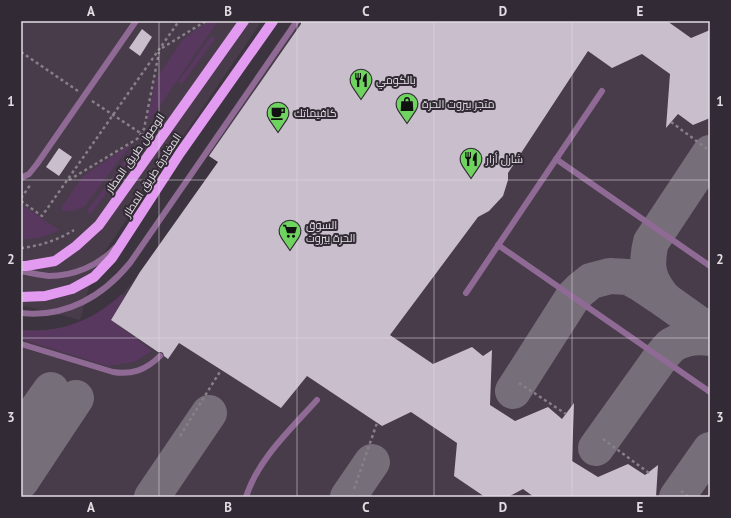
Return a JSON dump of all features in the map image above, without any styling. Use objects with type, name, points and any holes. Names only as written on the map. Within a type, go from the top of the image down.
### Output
[{"type":"main road","name":"الوصول طريق المطار","points":[[21,266],[55,261],[76,246],[99,225],[244,21]]},
{"type":"main road","name":"المغادرة طريق المطار","points":[[21,297],[44,296],[72,289],[94,276],[112,258],[180,153],[274,21]]},
{"type":"lane","points":[[21,178],[29,174],[33,169],[136,21]]},
{"type":"lane","points":[[21,271],[49,276],[71,273],[83,270],[94,264],[114,249],[274,21]]},
{"type":"lane","points":[[21,313],[42,314],[70,308],[95,295],[120,275],[297,21]]},
{"type":"lane","points":[[466,293],[602,91]]},
{"type":"lane","points":[[556,159],[710,266]]},
{"type":"lane","points":[[498,245],[710,392]]},
{"type":"lane","points":[[21,344],[113,372],[121,373],[130,373],[147,367],[160,356]]},
{"type":"lane","points":[[246,497],[254,477],[263,462],[317,400]]},
{"type":"path","points":[[21,201],[42,216],[179,21]]},
{"type":"path","points":[[67,182],[137,139],[144,129],[160,49],[206,21]]},
{"type":"path","points":[[21,52],[150,140]]},
{"type":"path","points":[[671,122],[710,151]]},
{"type":"path","points":[[21,248],[37,246],[52,241],[77,229]]},
{"type":"path","points":[[180,436],[221,370]]},
{"type":"path","points":[[519,383],[566,414]]},
{"type":"path","points":[[354,489],[377,423]]},
{"type":"path","points":[[603,439],[648,473]]},
{"type":"path","points":[[681,491],[689,497]]},
{"type":"shaded area","points":[[21,21],[262,21],[95,266],[80,320],[21,305]]},
{"type":"shaded area","points":[[208,21],[218,21],[150,120],[147,119],[156,79],[183,39]]},
{"type":"shaded area","points":[[293,21],[710,21],[710,497],[21,497],[21,330],[40,331],[66,327],[89,318],[122,295],[218,162],[203,151]]},
{"type":"shaded area","points":[[211,36],[215,39],[182,84],[178,82]]},
{"type":"shaded area","points":[[129,145],[130,146],[85,206],[74,211],[63,211],[61,208],[83,176]]},
{"type":"shaded area","points":[[131,151],[134,152],[134,154],[109,190],[91,214],[88,212],[87,210]]},
{"type":"shaded area","points":[[21,204],[59,230],[43,237],[21,240]]},
{"type":"shaded area","points":[[122,294],[124,297],[111,320],[152,351],[134,362],[108,366],[21,339],[21,330],[50,329],[76,323],[88,318]]},
{"type":"building","points":[[301,21],[667,21],[691,38],[710,30],[710,118],[693,125],[678,114],[666,128],[670,74],[642,54],[612,68],[588,51],[508,173],[508,180],[503,196],[489,211],[478,217],[390,335],[433,364],[472,347],[483,356],[492,350],[490,405],[515,421],[548,407],[562,419],[574,403],[572,461],[598,477],[628,464],[645,475],[658,465],[656,497],[534,497],[523,489],[508,497],[485,497],[454,476],[457,443],[411,412],[382,426],[307,376],[281,408],[179,343],[168,359],[163,353],[158,352],[111,320],[140,272],[218,162],[209,156],[301,24]]},
{"type":"building","points":[[142,29],[152,37],[140,56],[129,48]]},
{"type":"building","points":[[59,148],[72,157],[59,176],[46,167]]},
{"type":"taxiway","points":[[665,300],[659,293],[649,273],[648,259],[651,242],[710,153]]},
{"type":"taxiway","points":[[513,391],[573,297],[591,281],[610,276],[628,277],[665,300],[710,332]]},
{"type":"taxiway","points":[[596,448],[661,357],[671,346],[690,338],[710,338]]},
{"type":"taxiway","points":[[21,432],[51,390]]},
{"type":"taxiway","points":[[21,481],[76,398]]},
{"type":"taxiway","points":[[152,497],[209,413]]},
{"type":"taxiway","points":[[677,497],[710,450]]},
{"type":"taxiway","points":[[348,497],[372,462]]},
{"type":"place","name":"بالكومي","points":[[361,100]]},
{"type":"place","name":"متجر بيروت الحرة","points":[[407,124]]},
{"type":"place","name":"كافيماتك","points":[[278,132]]},
{"type":"place","name":"شارل أزار","points":[[471,178]]},
{"type":"place","name":"السوق الحرة بيروت","points":[[290,250]]}]
